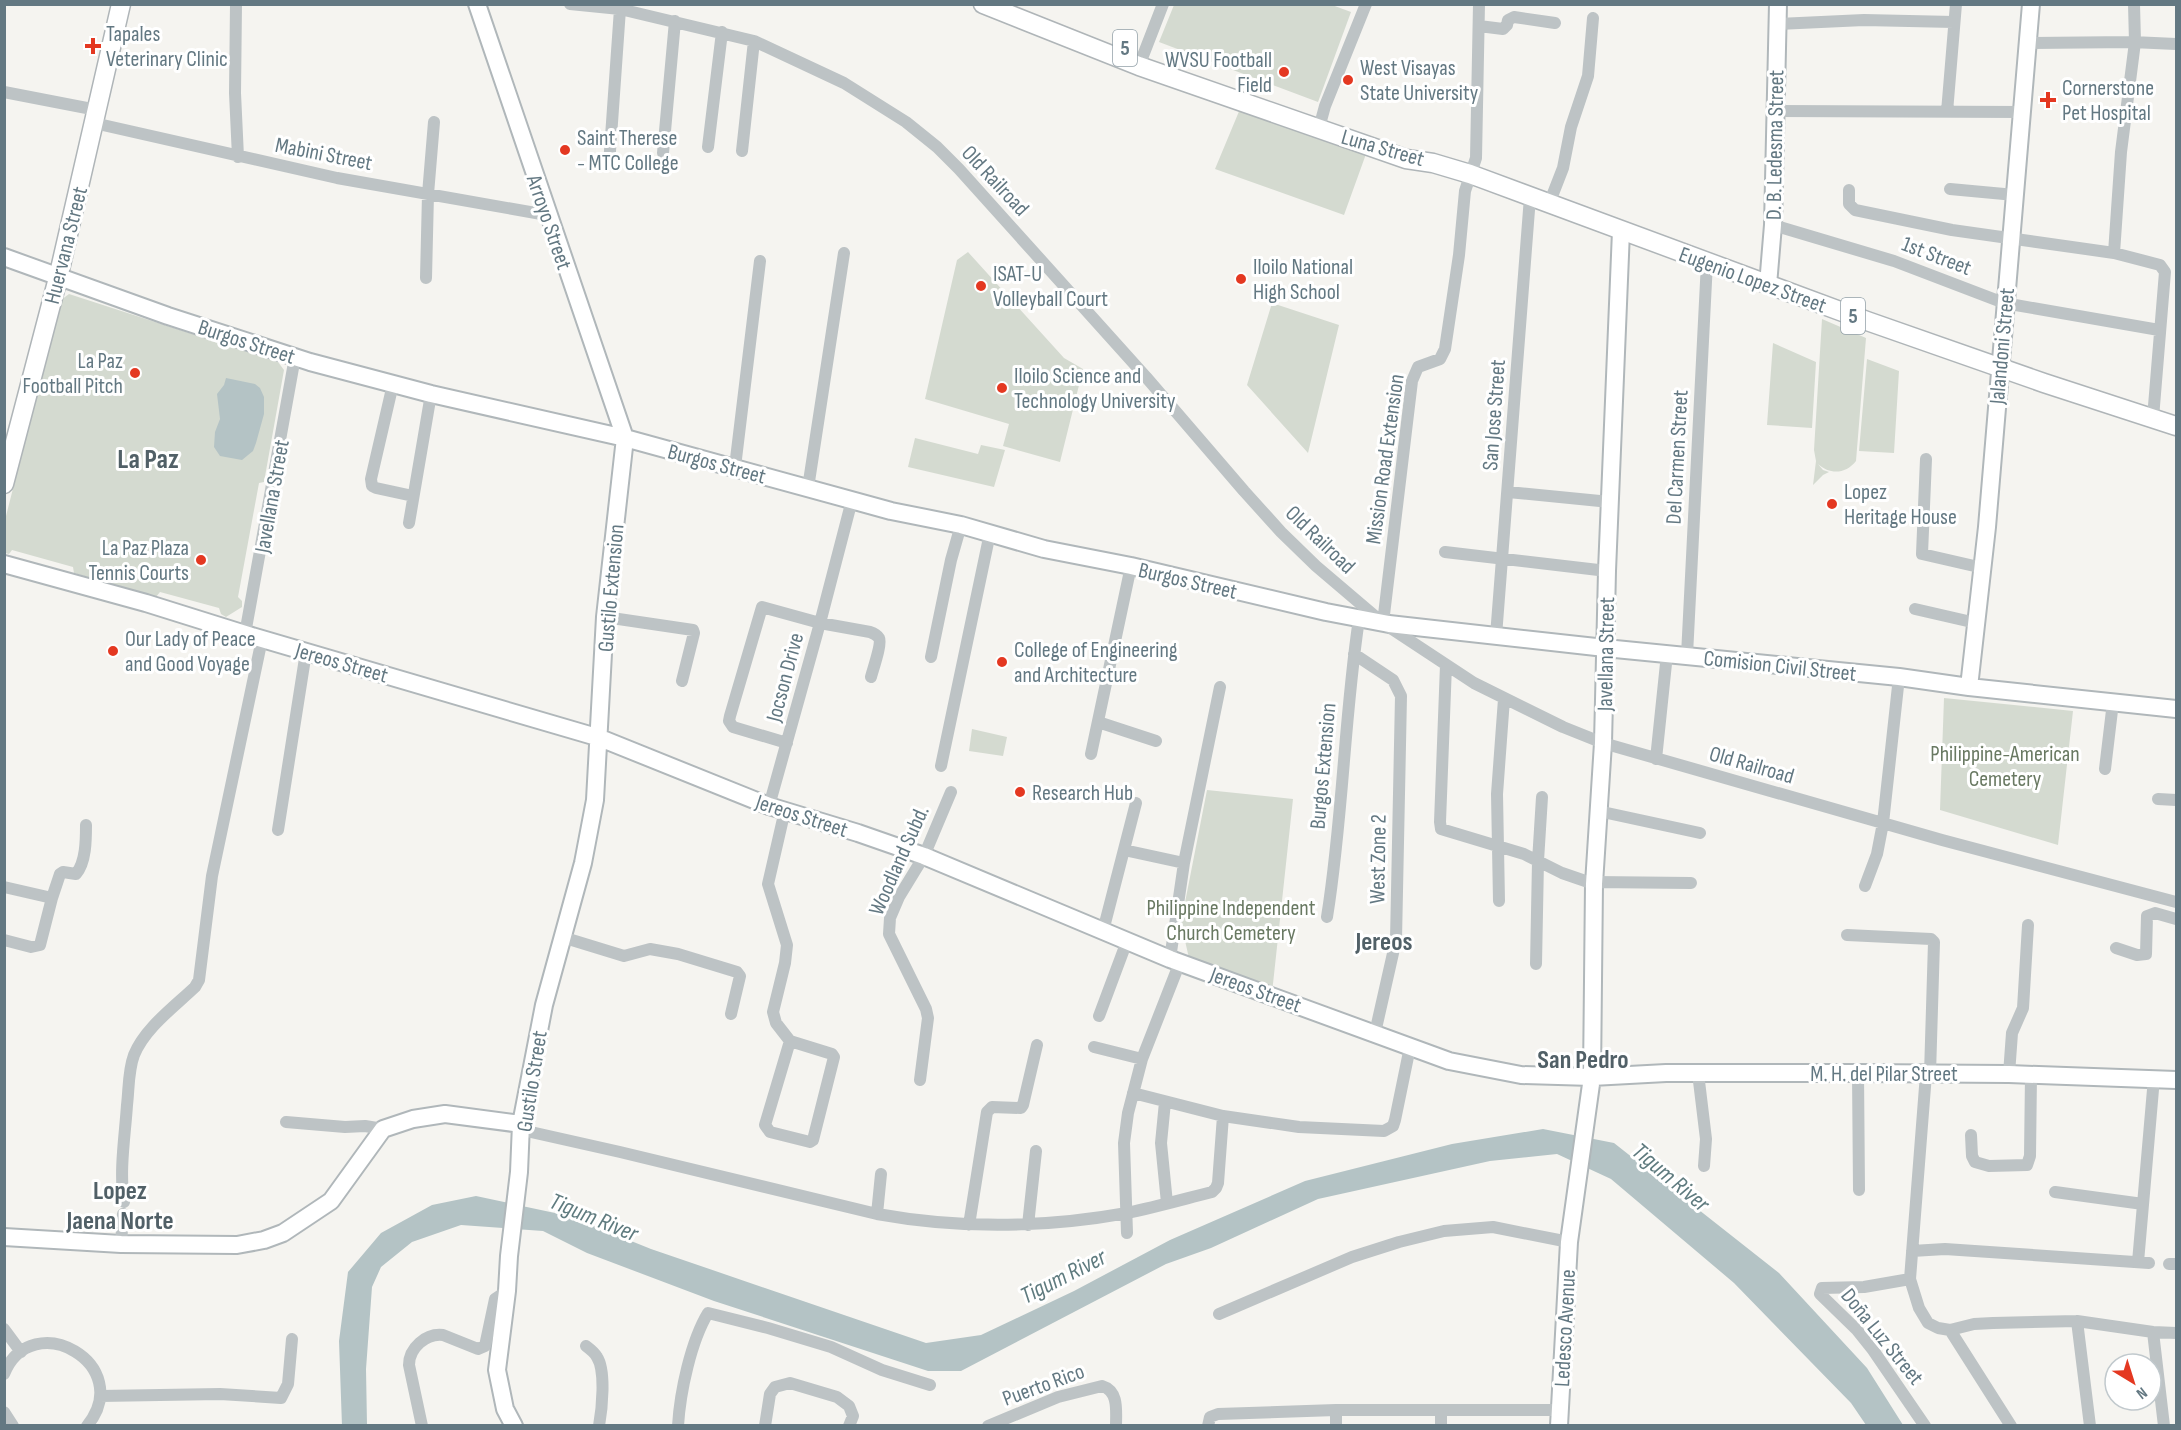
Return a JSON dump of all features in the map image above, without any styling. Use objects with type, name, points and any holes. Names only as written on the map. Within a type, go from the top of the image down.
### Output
[{"type":"main road","name":"Huervana Street","points":[[4,484],[58,278],[121,4]]},
{"type":"main road","name":"Luna Street","points":[[983,4],[1320,123],[1410,150],[1433,163]]},
{"type":"main road","name":"Luna Street","points":[[1011,4],[1142,60]]},
{"type":"main road","name":"Eugenio Lopez Street","points":[[1433,163],[1470,174],[1768,285],[2176,426]]},
{"type":"street","points":[[236,4],[235,93],[238,157]]},
{"type":"street","name":"Arroyo Street","points":[[477,4],[547,215],[625,438]]},
{"type":"street","name":"Old Railroad","points":[[570,4],[620,9],[754,41],[844,83],[906,122],[937,147],[1146,377],[1281,532],[1323,572],[1383,623],[1446,665],[1504,699],[1603,743],[1883,823],[2176,902]]},
{"type":"street","points":[[1142,60],[1163,4]]},
{"type":"street","name":"Mission Road Extension","points":[[1383,623],[1412,381],[1418,367],[1440,359],[1445,349],[1459,255],[1465,191],[1476,158],[1479,4]]},
{"type":"street","name":"D. B. Ledesma Street","points":[[1768,285],[1773,225],[1778,4]]},
{"type":"street","points":[[1947,112],[1956,4]]},
{"type":"street","name":"Jalandoni Street","points":[[1969,687],[1983,568],[2031,4]]},
{"type":"street","points":[[2114,253],[2121,152],[2135,42],[2134,4]]},
{"type":"street","points":[[1320,123],[1365,5]]},
{"type":"street","points":[[609,165],[620,9]]},
{"type":"street","points":[[1479,26],[1503,29],[1507,26],[1508,20],[1514,17],[1555,23]]},
{"type":"street","points":[[1550,204],[1563,168],[1571,127],[1588,76],[1593,18]]},
{"type":"street","points":[[1777,24],[1864,20],[1954,22]]},
{"type":"street","points":[[663,153],[675,21]]},
{"type":"street","points":[[708,147],[722,32]]},
{"type":"street","points":[[742,151],[754,41]]},
{"type":"street","points":[[2028,43],[2176,44]]},
{"type":"street","name":"Mabini Street","points":[[4,92],[238,157],[547,215]]},
{"type":"street","points":[[1776,111],[2021,112]]},
{"type":"street","points":[[426,278],[428,194],[434,122]]},
{"type":"street","points":[[1950,189],[2015,195]]},
{"type":"street","points":[[1849,190],[1849,204],[1855,210],[2011,240],[2114,253],[2160,265],[2165,272],[2153,418]]},
{"type":"street","name":"San Jose Street","points":[[1496,636],[1530,197]]},
{"type":"street","name":"1st Street","points":[[1773,225],[1894,261],[2004,303],[2159,330]]},
{"type":"street","name":"Javellana Street","points":[[1589,1109],[1592,1077],[1594,883],[1603,743],[1607,571],[1621,231]]},
{"type":"street","points":[[808,488],[844,253]]},
{"type":"street","name":"Burgos Street","points":[[4,257],[58,278],[295,357],[393,384],[625,438],[891,511],[961,525],[1044,549],[1131,566],[1383,623]]},
{"type":"street","points":[[735,467],[760,261]]},
{"type":"street","name":"Del Carmen Street","points":[[1687,655],[1707,262]]},
{"type":"street","name":"Javellana Street","points":[[245,634],[295,357]]},
{"type":"street","points":[[393,384],[371,479],[372,486],[413,495]]},
{"type":"street","points":[[409,523],[431,394]]},
{"type":"street","name":"Gustilo Extension","points":[[600,738],[605,617],[625,438]]},
{"type":"street","points":[[1926,459],[1922,554],[1983,568]]},
{"type":"street","points":[[1508,492],[1610,502]]},
{"type":"street","points":[[787,743],[733,727],[729,721],[759,610],[765,607],[820,623],[852,500]]},
{"type":"street","points":[[931,657],[951,560],[961,525]]},
{"type":"street","points":[[941,766],[990,533]]},
{"type":"street","points":[[1445,552],[1607,571]]},
{"type":"street","name":"Jereos Street","points":[[4,564],[146,603],[600,738],[777,808],[924,856],[1175,960],[1449,1061],[1521,1075],[1592,1077]]},
{"type":"street","points":[[1091,754],[1131,566]]},
{"type":"street","points":[[1915,609],[1976,623]]},
{"type":"street","points":[[605,617],[693,630],[682,681]]},
{"type":"street","name":"Burgos Extension","points":[[1327,917],[1335,862],[1344,740],[1359,619]]},
{"type":"street","name":"Jocson Drive","points":[[790,1041],[776,1023],[773,1012],[787,945],[768,884],[787,743],[820,623],[876,635],[880,645],[871,677]]},
{"type":"street","name":"Comision Civil Street","points":[[1383,623],[1899,677],[1969,687],[2176,709]]},
{"type":"street","points":[[121,1244],[130,1073],[135,1055],[144,1040],[156,1024],[195,987],[199,980],[213,876],[262,639]]},
{"type":"street","points":[[278,830],[306,652]]},
{"type":"street","name":"West Zone 2","points":[[1354,654],[1393,680],[1401,696],[1396,940],[1374,1033]]},
{"type":"street","points":[[1656,759],[1667,654]]},
{"type":"street","points":[[1446,665],[1441,829],[1497,845],[1562,873],[1594,883],[1691,883]]},
{"type":"street","points":[[1865,886],[1877,854],[1883,823],[1899,677]]},
{"type":"street","points":[[1128,1233],[1124,1143],[1128,1113],[1142,1059],[1175,960],[1184,863],[1220,687]]},
{"type":"street","points":[[1499,901],[1497,794],[1504,699]]},
{"type":"street","points":[[2105,769],[2113,702]]},
{"type":"street","points":[[1098,722],[1156,741]]},
{"type":"street","name":"Gustilo Street","points":[[514,1425],[505,1409],[496,1370],[507,1291],[519,1172],[521,1127],[544,1005],[585,852],[595,800],[600,738]]},
{"type":"street","name":"Woodland Subd.","points":[[920,1080],[928,1018],[927,1009],[889,934],[890,918],[899,897],[924,856],[951,792]]},
{"type":"street","points":[[1536,964],[1542,797]]},
{"type":"street","points":[[2158,799],[2176,800]]},
{"type":"street","points":[[1103,931],[1136,804]]},
{"type":"street","points":[[1598,811],[1700,833]]},
{"type":"street","points":[[4,940],[31,947],[40,945],[60,874],[63,872],[76,874],[79,870],[86,843],[86,825]]},
{"type":"street","points":[[1124,850],[1184,863]]},
{"type":"street","points":[[4,887],[52,898]]},
{"type":"street","points":[[2116,948],[2137,955],[2146,954],[2148,916],[2155,913],[2176,919]]},
{"type":"street","points":[[2009,1074],[2012,1033],[2023,1008],[2028,925]]},
{"type":"street","points":[[1847,935],[1931,939],[1934,942],[1928,1074],[1910,1279],[1919,1308],[1928,1323],[1950,1330],[1974,1324],[2077,1321],[2176,1334]]},
{"type":"street","points":[[562,937],[621,955],[650,949],[678,954],[737,972],[740,976],[731,1014]]},
{"type":"street","points":[[1098,1016],[1127,941]]},
{"type":"street","points":[[790,1041],[832,1054],[834,1057],[813,1140],[810,1142],[770,1132],[765,1125],[790,1041]]},
{"type":"street","points":[[969,1225],[987,1112],[992,1107],[1016,1109],[1023,1105],[1037,1045]]},
{"type":"street","points":[[1094,1047],[1142,1059]]},
{"type":"street","points":[[1133,1094],[1223,1116],[1299,1127],[1384,1131],[1390,1129],[1395,1120],[1410,1047]]},
{"type":"street","points":[[1698,1073],[1705,1131],[1704,1166]]},
{"type":"street","name":"M. H. del Pilar Street","points":[[1592,1077],[1698,1073],[1858,1073],[2009,1074],[2176,1080]]},
{"type":"street","points":[[1858,1073],[1859,1190]]},
{"type":"street","points":[[1971,1135],[1972,1156],[1975,1162],[1989,1166],[2027,1165],[2030,1156],[2031,1075]]},
{"type":"street","points":[[1912,1251],[1945,1249],[2144,1263],[2143,1204],[2154,1078]]},
{"type":"street","points":[[1165,1102],[1161,1143],[1167,1203]]},
{"type":"street","name":"Ledesco Avenue","points":[[1559,1418],[1570,1236],[1589,1109]]},
{"type":"street","points":[[286,1122],[383,1129],[412,1119],[446,1114],[521,1127],[877,1214],[917,1221],[969,1225],[1028,1225],[1127,1213],[1212,1192],[1216,1188],[1223,1116]]},
{"type":"street","points":[[4,1237],[121,1244],[237,1245],[264,1240],[283,1233],[332,1200],[383,1129]]},
{"type":"street","points":[[1028,1225],[1035,1151]]},
{"type":"street","points":[[877,1214],[881,1174]]},
{"type":"street","points":[[2055,1192],[2143,1204]]},
{"type":"street","points":[[1219,1314],[1352,1257],[1444,1231],[1493,1227],[1570,1236]]},
{"type":"street","name":"Doña Luz Street","points":[[1910,1279],[1864,1287],[1822,1288],[1820,1293],[1857,1330],[1873,1350],[1925,1425]]},
{"type":"street","points":[[422,1425],[409,1365],[410,1356],[423,1340],[437,1334],[478,1349],[485,1346],[495,1299],[507,1291]]},
{"type":"street","points":[[678,1425],[692,1350],[698,1329],[708,1313],[831,1347],[882,1370],[930,1385]]},
{"type":"street","points":[[2077,1321],[2090,1425]]},
{"type":"street","points":[[4,1329],[21,1352]]},
{"type":"street","points":[[1950,1330],[2011,1425]]},
{"type":"street","points":[[2153,1332],[2164,1425]]},
{"type":"street","points":[[100,1396],[220,1394],[281,1398],[288,1384],[292,1339]]},
{"type":"street","points":[[4,1374],[21,1352],[40,1344],[60,1344],[70,1347],[87,1359],[97,1376],[100,1396],[96,1411],[87,1425]]},
{"type":"street","points":[[586,1346],[597,1356],[601,1370],[602,1412],[599,1425]]},
{"type":"street","points":[[765,1425],[770,1394],[775,1387],[790,1383],[837,1397],[849,1406],[853,1416],[849,1425]]},
{"type":"street","name":"Puerto Rico","points":[[988,1425],[1058,1397],[1102,1386],[1107,1387],[1115,1397],[1116,1425]]},
{"type":"street","points":[[1209,1421],[1218,1414],[1336,1410],[1441,1410],[1559,1418]]},
{"type":"street","points":[[1336,1410],[1336,1425]]},
{"type":"street","points":[[1441,1410],[1441,1425]]},
{"type":"street","points":[[5,1414],[13,1425]]},
{"type":"green space","name":"WVSU Football Field","points":[[1174,5],[1332,5],[1351,12],[1318,102],[1159,42]]},
{"type":"green space","points":[[1240,109],[1366,154],[1344,215],[1215,169]]},
{"type":"green space","points":[[968,252],[1064,358],[1083,369],[1060,462],[1003,446],[1009,424],[925,399],[957,260]]},
{"type":"green space","points":[[69,294],[278,362],[284,370],[264,482],[259,483],[238,597],[242,601],[242,607],[226,617],[221,614],[219,608],[160,592],[156,597],[74,573],[73,567],[12,550],[9,554],[5,553],[5,520],[61,300]]},
{"type":"green space","points":[[1272,303],[1339,325],[1308,453],[1247,385]]},
{"type":"green space","points":[[1822,319],[1866,338],[1856,461],[1848,468],[1838,472],[1823,468],[1818,464],[1823,470],[1829,472],[1813,485],[1816,461],[1814,450]]},
{"type":"green space","points":[[1773,343],[1816,362],[1812,428],[1767,425]]},
{"type":"green space","points":[[1867,359],[1899,371],[1894,453],[1859,451]]},
{"type":"green space","points":[[915,438],[978,454],[981,445],[1005,450],[994,487],[908,467]]},
{"type":"green space","name":"Philippine-American Cemetery","points":[[1944,698],[2073,711],[2058,845],[1940,810]]},
{"type":"green space","points":[[972,729],[1007,737],[1003,756],[969,751]]},
{"type":"green space","name":"Philippine Independent Church Cemetery","points":[[1207,790],[1293,799],[1272,993],[1191,967],[1181,923]]},
{"type":"shaded area","points":[[226,378],[255,384],[260,388],[264,397],[264,414],[256,443],[253,451],[242,460],[220,456],[214,447],[215,432],[220,419],[217,394]]},
{"type":"shaded area","points":[[1543,1129],[1614,1143],[1779,1273],[1867,1368],[1903,1425],[1866,1425],[1851,1403],[1734,1283],[1611,1179],[1557,1154],[1490,1161],[1318,1199],[1211,1248],[1166,1264],[961,1371],[928,1371],[714,1301],[587,1253],[543,1231],[461,1225],[412,1242],[381,1267],[372,1287],[366,1369],[367,1425],[342,1426],[339,1341],[348,1272],[381,1233],[432,1205],[476,1196],[569,1216],[651,1249],[926,1343],[981,1335],[1074,1291],[1170,1240],[1305,1181],[1452,1144]]},
{"type":"place","name":"Tapales Veterinary Clinic","points":[[93,46]]},
{"type":"place","name":"WVSU Football Field","points":[[1284,72]]},
{"type":"place","name":"West Visayas State University","points":[[1348,80]]},
{"type":"place","name":"Cornerstone Pet Hospital","points":[[2048,100]]},
{"type":"place","name":"Saint Therese - MTC College","points":[[565,150]]},
{"type":"place","name":"Iloilo National High School","points":[[1241,279]]},
{"type":"place","name":"ISAT-U Volleyball Court","points":[[981,286]]},
{"type":"place","name":"La Paz Football Pitch","points":[[135,373]]},
{"type":"place","name":"Iloilo Science and Technology University","points":[[1002,388]]},
{"type":"place","name":"Lopez Heritage House","points":[[1832,504]]},
{"type":"place","name":"La Paz Plaza Tennis Courts","points":[[201,560]]},
{"type":"place","name":"Our Lady of Peace and Good Voyage","points":[[113,651]]},
{"type":"place","name":"College of Engineering and Architecture","points":[[1002,662]]},
{"type":"place","name":"Research Hub","points":[[1020,792]]},
{"type":"district","name":"La Paz","points":[[148,458]]},
{"type":"district","name":"Jereos","points":[[1384,941]]},
{"type":"district","name":"San Pedro","points":[[1583,1059]]},
{"type":"district","name":"Lopez Jaena Norte","points":[[120,1205]]},
{"type":"water label","name":"Tigum River","points":[[1671,1177]]},
{"type":"water label","name":"Tigum River","points":[[594,1217]]},
{"type":"water label","name":"Tigum River","points":[[1063,1276]]}]
